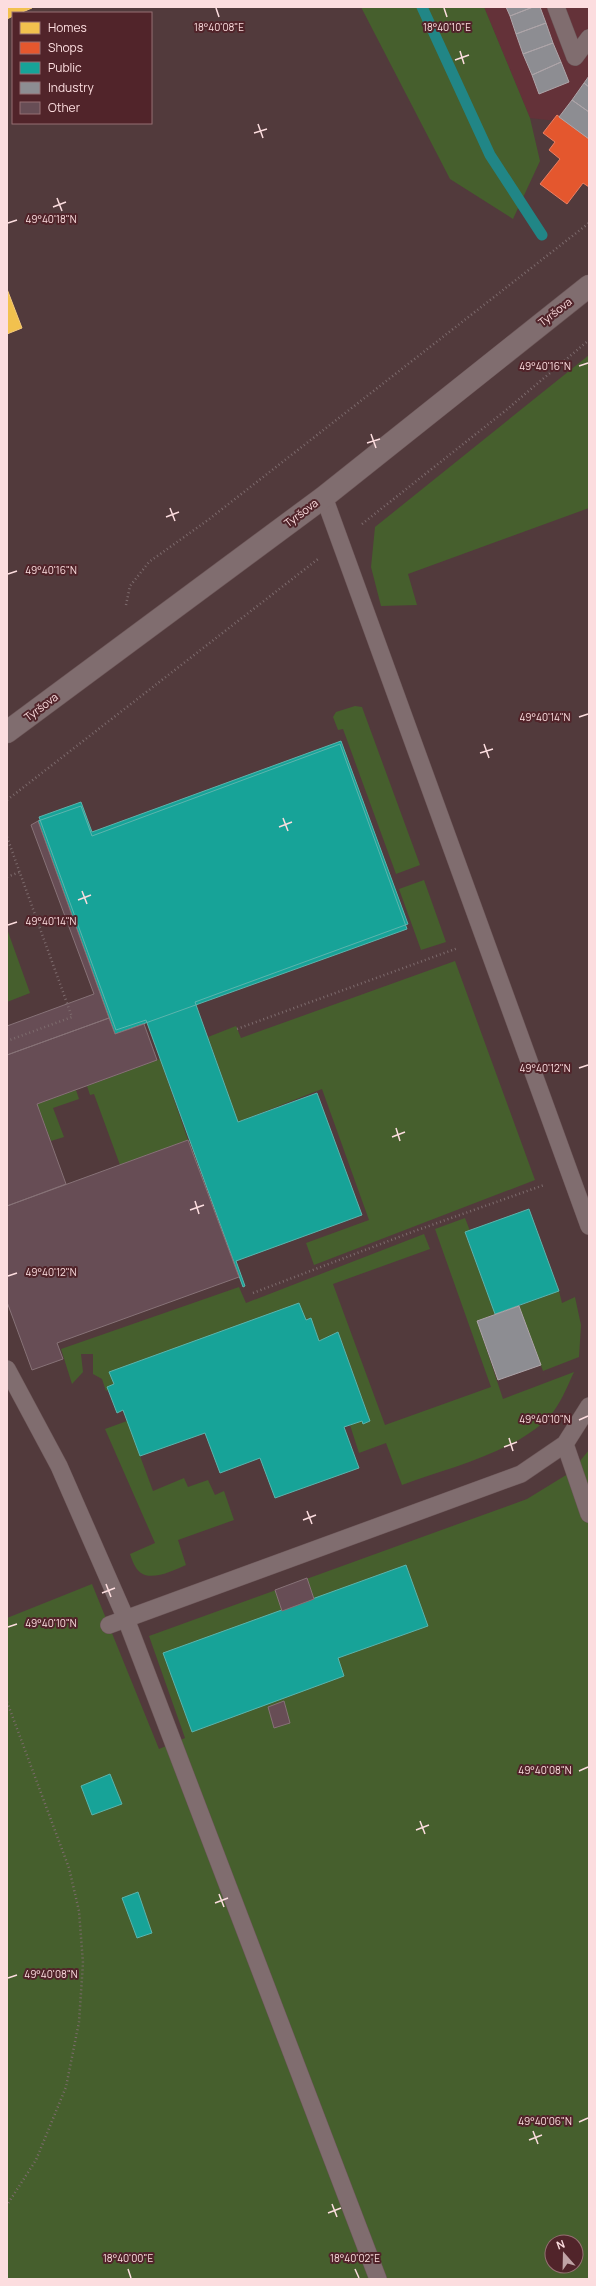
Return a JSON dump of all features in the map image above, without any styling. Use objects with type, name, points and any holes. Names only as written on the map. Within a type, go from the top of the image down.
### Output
[{"type":"street","name":"Tyršova","points":[[7,732],[324,496],[589,286]]},
{"type":"lane","points":[[556,7],[575,57],[589,38]]},
{"type":"lane","points":[[324,496],[589,1226]]},
{"type":"lane","points":[[7,1369],[59,1466],[126,1619],[378,2279]]},
{"type":"lane","points":[[109,1625],[521,1474],[565,1444],[589,1406]]},
{"type":"lane","points":[[565,1444],[589,1514]]},
{"type":"path","points":[[116,651],[130,586],[149,562],[208,520],[589,222]]},
{"type":"path","points":[[7,800],[505,411],[589,340]]},
{"type":"path","points":[[7,837],[72,1017],[7,1041]]},
{"type":"path","points":[[7,876],[20,872]]},
{"type":"path","points":[[237,1029],[484,938]]},
{"type":"path","points":[[253,1293],[536,1187],[572,1180]]},
{"type":"path","points":[[7,1702],[68,1868],[79,1911],[83,1963],[79,2022],[66,2087],[36,2160],[7,2204]]},
{"type":"shaded area","points":[[484,7],[589,7],[589,145],[556,121],[530,118]]},
{"type":"green space","points":[[361,7],[484,7],[530,118],[540,161],[513,219],[450,179]]},
{"type":"green space","points":[[589,355],[589,508],[408,574],[417,605],[381,606],[371,567],[375,527]]},
{"type":"green space","points":[[355,706],[362,707],[420,865],[396,874],[343,729],[338,730],[333,717],[336,712]]},
{"type":"green space","points":[[424,880],[446,942],[421,950],[399,889]]},
{"type":"green space","points":[[7,929],[30,993],[7,1002]]},
{"type":"green space","points":[[455,961],[535,1180],[314,1265],[306,1243],[369,1220],[322,1089],[238,1122],[208,1037],[236,1026],[241,1038]]},
{"type":"green space","points":[[160,1059],[188,1140],[120,1165],[94,1094],[90,1095],[87,1086]]},
{"type":"green space","points":[[76,1090],[79,1099],[53,1108],[64,1137],[51,1141],[37,1104]]},
{"type":"green space","points":[[465,1218],[470,1231],[465,1233],[495,1314],[477,1321],[503,1399],[574,1372],[560,1401],[549,1417],[535,1430],[499,1450],[459,1466],[402,1485],[386,1443],[359,1453],[350,1425],[362,1421],[363,1424],[370,1421],[338,1332],[319,1341],[310,1318],[109,1372],[114,1384],[107,1387],[108,1390],[106,1391],[102,1379],[93,1374],[93,1354],[81,1354],[83,1372],[72,1384],[61,1349],[239,1287],[246,1303],[424,1234],[430,1249],[333,1284],[385,1425],[491,1387],[435,1229]]},
{"type":"green space","points":[[559,1291],[562,1303],[575,1297],[581,1325],[579,1357],[543,1371],[519,1306]]},
{"type":"green space","points":[[127,1421],[153,1491],[184,1478],[188,1487],[208,1480],[215,1495],[224,1491],[234,1520],[178,1540],[186,1565],[170,1572],[151,1576],[141,1573],[135,1567],[130,1554],[155,1543],[105,1429]]},
{"type":"green space","points":[[589,1450],[589,2279],[7,2279],[7,1618],[92,1584],[159,1749],[185,1738],[149,1636],[527,1499],[571,1472]]},
{"type":"building: Homes","points":[[7,7],[32,7],[22,12],[12,12],[12,16],[7,19]]},
{"type":"building: Homes","points":[[7,289],[22,328],[7,334]]},
{"type":"building: Shops","points":[[557,115],[589,139],[589,187],[583,183],[567,204],[540,184],[560,159],[549,150],[555,142],[543,133]]},
{"type":"building: Public","points":[[341,741],[408,924],[195,1002],[238,1122],[317,1093],[362,1215],[236,1261],[245,1286],[243,1287],[146,1020],[116,1030],[39,817],[81,802],[92,832]]},
{"type":"building: Public","points":[[340,744],[407,929],[115,1034],[38,821],[81,806],[92,836]]},
{"type":"building: Public","points":[[529,1209],[559,1291],[495,1314],[465,1232]]},
{"type":"building: Public","points":[[299,1303],[306,1320],[311,1318],[319,1341],[338,1332],[370,1421],[363,1424],[362,1421],[344,1427],[359,1468],[275,1498],[260,1458],[220,1473],[205,1433],[140,1456],[123,1410],[117,1413],[107,1387],[114,1384],[109,1372]]},
{"type":"building: Public","points":[[406,1565],[428,1626],[338,1658],[344,1676],[192,1732],[163,1653]]},
{"type":"building: Public","points":[[110,1774],[122,1804],[92,1815],[81,1786]]},
{"type":"building: Public","points":[[138,1892],[152,1933],[137,1938],[122,1898]]},
{"type":"building: Industry","points":[[506,7],[533,7],[510,16]]},
{"type":"building: Industry","points":[[533,7],[540,7],[546,23],[516,34],[510,16]]},
{"type":"building: Industry","points":[[546,23],[553,43],[523,54],[516,34]]},
{"type":"building: Industry","points":[[553,43],[561,62],[532,75],[523,54]]},
{"type":"building: Industry","points":[[561,62],[569,82],[539,94],[532,75]]},
{"type":"building: Industry","points":[[589,76],[589,87],[584,83]]},
{"type":"building: Industry","points":[[584,83],[589,87],[589,112],[572,100]]},
{"type":"building: Industry","points":[[572,100],[589,112],[589,139],[559,117]]},
{"type":"building: Industry","points":[[519,1306],[541,1365],[498,1380],[477,1321]]},
{"type":"building: Other","points":[[38,821],[109,1018],[7,1055],[7,1026],[94,994],[31,825]]},
{"type":"building: Other","points":[[109,1018],[115,1034],[144,1024],[157,1060],[37,1104],[66,1184],[7,1206],[7,1055]]},
{"type":"building: Other","points":[[188,1140],[239,1277],[57,1343],[63,1359],[32,1370],[7,1302],[7,1206]]},
{"type":"building: Other","points":[[307,1578],[314,1599],[282,1611],[275,1590]]},
{"type":"building: Other","points":[[284,1701],[290,1723],[274,1728],[268,1707]]},
{"type":"waterway","points":[[422,7],[490,155],[542,235]]}]
